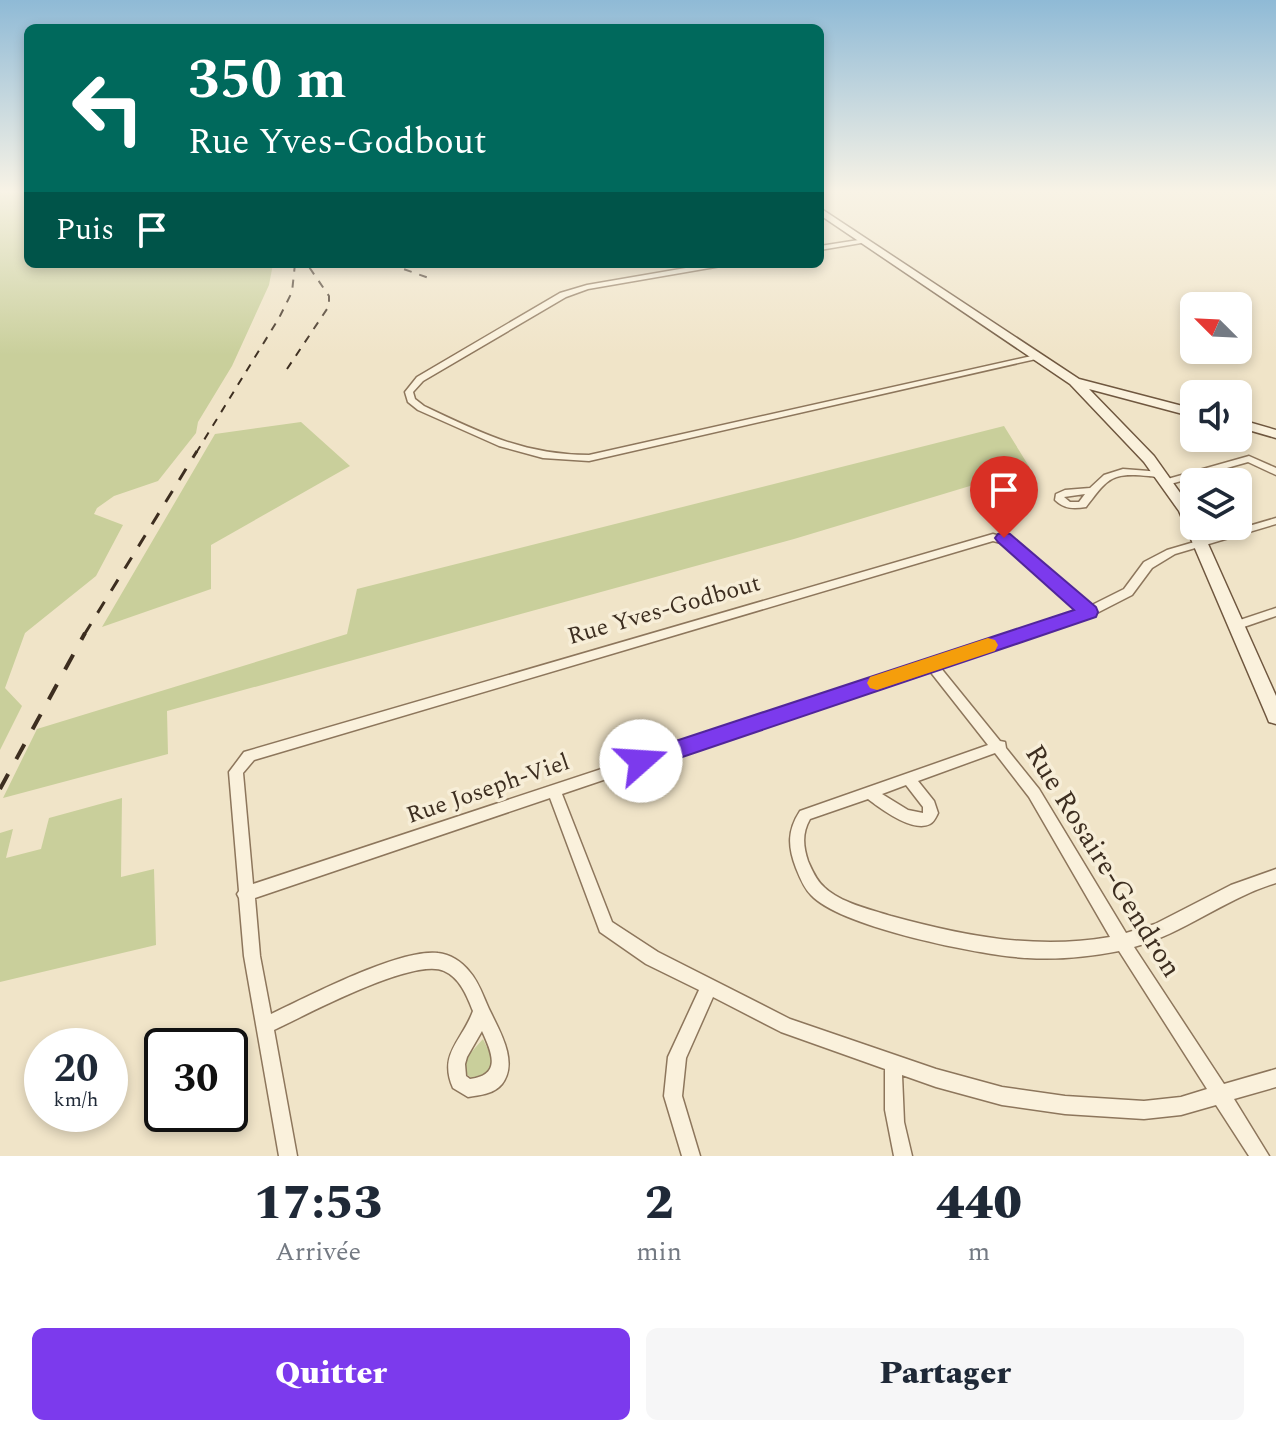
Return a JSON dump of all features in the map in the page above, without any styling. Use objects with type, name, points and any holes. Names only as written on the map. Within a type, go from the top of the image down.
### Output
[{"type":"street","points":[[874,247],[1074,381],[1164,478],[1202,544],[1276,717]]},
{"type":"street","points":[[688,268],[587,287],[563,295],[420,379],[409,392],[411,400],[421,408],[520,452],[557,459],[613,454],[1036,357]]},
{"type":"street","points":[[1074,381],[1180,409]]},
{"type":"street","points":[[1252,427],[1276,434]]},
{"type":"street","points":[[1091,491],[1114,471],[1164,478],[1249,459],[1276,472]]},
{"type":"street","name":"Rue Joseph-Viel","points":[[245,894],[1089,612],[1128,592],[1148,565],[1171,552],[1276,521]]},
{"type":"street","name":"Rue Yves-Godbout","points":[[245,894],[236,772],[240,763],[259,752],[993,537],[1013,543],[1089,612]]},
{"type":"street","points":[[1238,625],[1276,612]]},
{"type":"street","name":"Rue Rosaire-Gendron","points":[[931,664],[1000,746],[1051,819],[1122,942],[1260,1156]]},
{"type":"street","points":[[1000,746],[805,815],[795,837],[806,876],[819,894],[858,914],[1008,949],[1043,951],[1122,942],[1178,921],[1257,880],[1276,876]]},
{"type":"street","points":[[869,792],[895,811],[916,819],[926,819],[931,813],[929,805],[908,778]]},
{"type":"street","points":[[554,790],[606,927],[633,947],[787,1026],[894,1064],[1002,1096],[1065,1105],[1144,1110],[1181,1106],[1276,1078]]},
{"type":"street","points":[[245,894],[264,1026],[288,1156]]},
{"type":"street","points":[[264,1026],[385,973],[427,960],[453,967],[466,977],[481,1011]]},
{"type":"street","points":[[691,1156],[673,1096],[677,1057],[709,987]]},
{"type":"street","points":[[894,1064],[891,1098],[894,1128],[903,1156]]},
{"type":"green space","points":[[0,247],[24,247],[24,268],[272,268],[269,285],[232,366],[198,422],[196,433],[158,481],[114,496],[97,508],[94,514],[123,525],[96,576],[25,633],[5,688],[22,706],[0,750]]},
{"type":"green space","points":[[301,422],[350,466],[211,545],[211,589],[102,627],[215,434]]},
{"type":"green space","points":[[1004,426],[1030,468],[794,539],[167,711],[168,754],[3,798],[37,729],[347,634],[357,589]]},
{"type":"green space","points":[[122,798],[121,877],[154,869],[156,945],[0,982],[0,833],[13,829],[6,858],[41,849],[49,818]]},
{"type":"green space","points":[[483,1039],[493,1060],[490,1072],[474,1080],[464,1072],[466,1058]]},
{"type":"railway","points":[[196,453],[279,318],[292,292],[295,268]]},
{"type":"railway","points":[[287,369],[329,306],[329,296],[310,268]]},
{"type":"railway","points":[[400,268],[429,278]]},
{"type":"railway","points":[[84,635],[197,451]]},
{"type":"railway","points":[[0,789],[85,633]]},
{"type":"slow traffic","points":[[877,683],[988,645]]},
{"type":"route","points":[[641,761],[1089,612],[1004,538]]}]
